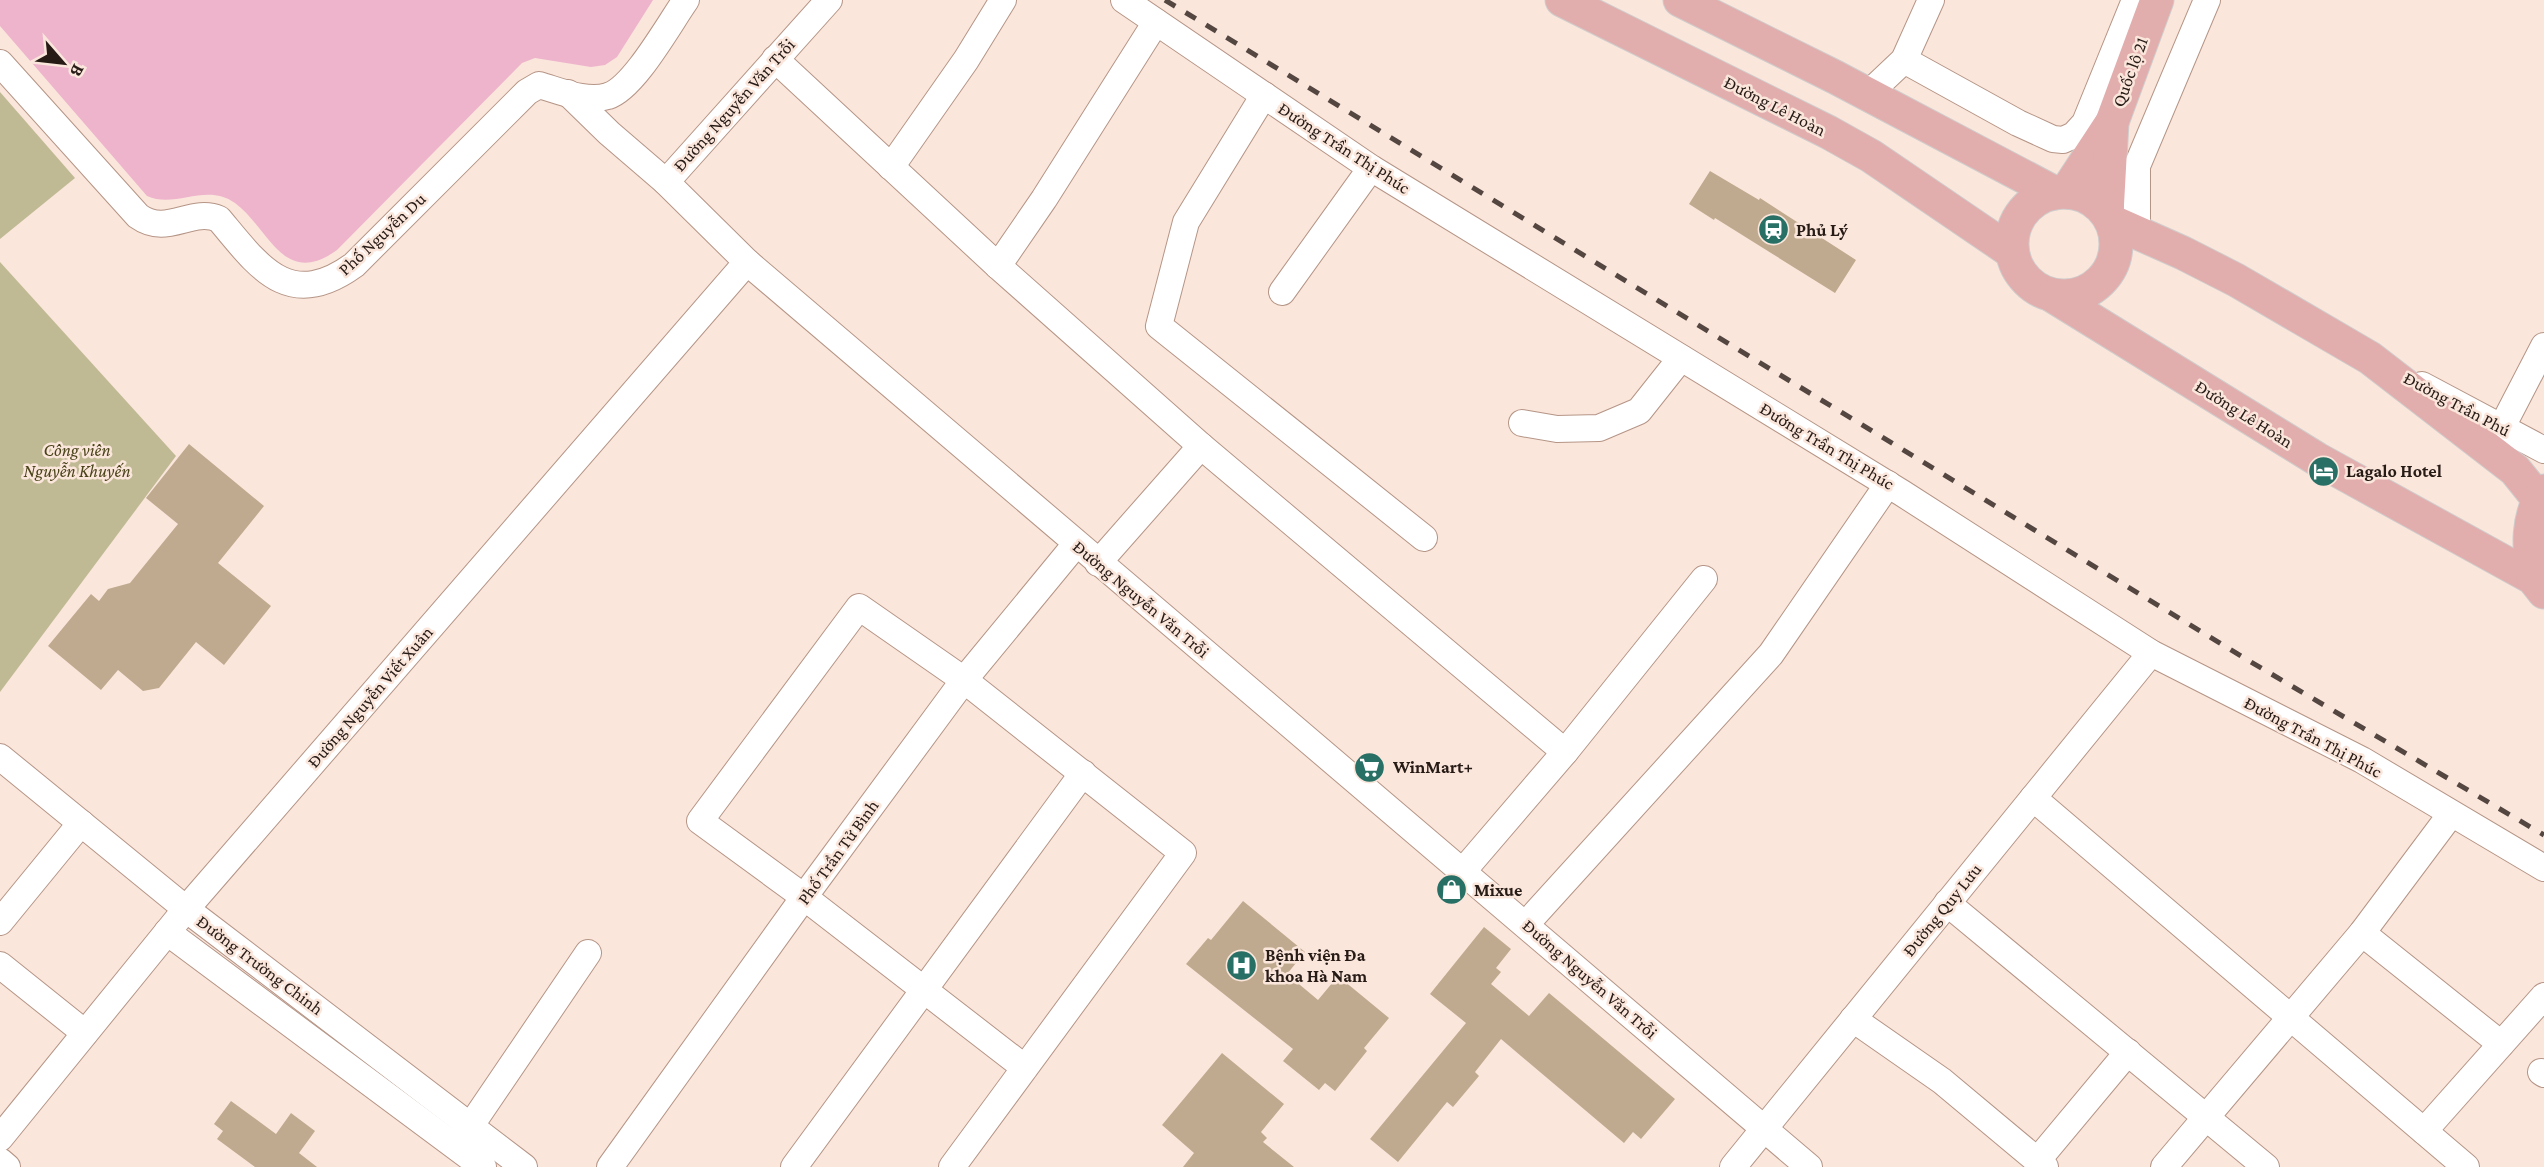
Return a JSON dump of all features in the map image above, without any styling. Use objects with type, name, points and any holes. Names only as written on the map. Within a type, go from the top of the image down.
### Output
[{"type":"main road","name":"Đường Lê Hoàn","points":[[1562,0],[1811,123],[1871,156],[2012,252]]},
{"type":"main road","points":[[1681,0],[2060,192],[2084,196],[2118,222],[2236,280],[2370,358],[2515,470],[2542,499],[2536,540],[2539,585]]},
{"type":"main road","name":"Quốc lộ 21","points":[[2060,192],[2112,122],[2147,7]]},
{"type":"main road","points":[[1811,123],[1835,77]]},
{"type":"main road","name":"Quốc lộ 21","points":[[2112,122],[2118,222]]},
{"type":"main road","points":[[2060,192],[2039,198],[2022,214],[2012,236],[2016,267],[2025,280],[2038,290],[2053,296],[2070,297],[2086,292],[2100,283],[2110,270],[2116,254],[2118,222]]},
{"type":"main road","name":"Đường Lê Hoàn","points":[[2053,296],[2317,458],[2539,585]]},
{"type":"main road","points":[[2471,544],[2536,540]]},
{"type":"street","name":"Phố Nguyễn Du","points":[[0,63],[138,216],[149,224],[162,225],[211,216],[219,219],[258,266],[275,278],[295,285],[317,284],[337,278],[354,265],[527,92],[539,85],[588,98],[607,97],[624,89],[685,0]]},
{"type":"street","name":"Đường Nguyễn Văn Trỗi","points":[[828,0],[666,182],[747,262],[1809,1167]]},
{"type":"street","points":[[891,167],[966,60],[1003,0]]},
{"type":"street","name":"Đường Trần Thị Phúc","points":[[1124,0],[1371,168],[1888,484],[2151,653],[2362,760],[2544,868]]},
{"type":"street","points":[[1868,94],[1904,60],[1931,0]]},
{"type":"street","points":[[2118,222],[2137,166],[2207,0]]},
{"type":"street","points":[[1904,60],[2018,123],[2053,139],[2063,140],[2074,135],[2085,123],[2147,7]]},
{"type":"street","points":[[998,266],[1044,199],[1156,22]]},
{"type":"street","points":[[775,59],[998,266],[1201,446],[1565,752]]},
{"type":"street","points":[[568,93],[666,182]]},
{"type":"street","points":[[1264,95],[1186,222],[1158,326],[1424,538]]},
{"type":"street","points":[[1282,292],[1371,168]]},
{"type":"street","name":"Đường Nguyễn Viết Xuân","points":[[0,1138],[186,909],[747,262]]},
{"type":"street","points":[[2502,426],[2544,346]]},
{"type":"street","points":[[1522,423],[1557,429],[1599,428],[1639,411],[1681,358]]},
{"type":"street","name":"Đường Trần Phú","points":[[2370,358],[2544,450]]},
{"type":"street","points":[[1098,563],[1201,446]]},
{"type":"street","points":[[1526,924],[1771,653],[1888,484]]},
{"type":"street","name":"Phố Trần Tử Bình","points":[[610,1167],[964,680],[1076,544]]},
{"type":"street","points":[[1463,871],[1565,752],[1703,579]]},
{"type":"street","points":[[952,1167],[1025,1068],[1183,853],[964,680],[859,607],[700,821],[804,897],[1025,1068]]},
{"type":"street","name":"Đường Quy Lưu","points":[[1733,1167],[2151,653]]},
{"type":"street","name":"Đường Trường Chinh","points":[[0,757],[186,909],[332,1020],[463,1137],[483,1167]]},
{"type":"street","points":[[794,1167],[1083,774]]},
{"type":"street","points":[[2032,798],[2466,1167]]},
{"type":"street","points":[[2164,1167],[2362,933],[2451,814]]},
{"type":"street","points":[[0,922],[81,823]]},
{"type":"street","points":[[1947,903],[2266,1167]]},
{"type":"street","name":"Đường Trường Chinh","points":[[167,932],[315,1042],[463,1137],[524,1167]]},
{"type":"street","points":[[2362,933],[2501,1044]]},
{"type":"street","points":[[463,1137],[587,953]]},
{"type":"street","points":[[0,965],[85,1033]]},
{"type":"street","points":[[2424,1131],[2544,996]]},
{"type":"street","points":[[1853,1019],[1942,1081],[2041,1164],[2128,1052]]},
{"type":"street","points":[[315,1042],[332,1020]]},
{"type":"street","points":[[0,1161],[7,1167]]},
{"type":"green space","points":[[0,92],[75,178],[0,239]]},
{"type":"green space","name":"Công viên Nguyễn Khuyến","points":[[0,262],[176,456],[0,692]]},
{"type":"shaded area","points":[[0,0],[653,0],[617,57],[605,65],[591,67],[535,58],[522,63],[337,250],[319,260],[303,263],[290,259],[278,250],[247,214],[224,197],[202,195],[169,200],[147,196],[0,26]]},
{"type":"building","points":[[1710,171],[1759,200],[1760,198],[1856,260],[1835,293],[1689,204]]},
{"type":"building","points":[[189,444],[264,506],[218,563],[271,606],[224,665],[196,642],[159,688],[143,691],[118,670],[101,690],[48,646],[91,594],[99,601],[108,589],[130,583],[178,524],[146,498]]},
{"type":"building","points":[[1243,901],[1305,952],[1287,974],[1318,1000],[1338,976],[1389,1018],[1364,1048],[1367,1051],[1335,1091],[1325,1083],[1319,1090],[1283,1061],[1293,1049],[1186,964],[1208,938],[1211,940]]},
{"type":"building","points":[[1484,927],[1511,949],[1496,968],[1501,972],[1491,984],[1529,1016],[1549,993],[1675,1099],[1641,1139],[1633,1132],[1624,1143],[1501,1039],[1475,1072],[1479,1076],[1453,1107],[1447,1102],[1398,1162],[1370,1139],[1466,1023],[1430,994]]},
{"type":"building","points":[[1222,1053],[1284,1104],[1261,1132],[1267,1138],[1263,1142],[1294,1167],[1183,1167],[1194,1153],[1162,1125]]},
{"type":"building","points":[[231,1101],[276,1134],[291,1113],[315,1131],[299,1153],[317,1167],[255,1167],[217,1139],[223,1131],[214,1124]]},
{"type":"railway","points":[[1165,0],[2251,662],[2544,835]]},
{"type":"place","name":"Phủ Lý","points":[[1773,230]]},
{"type":"place","name":"Lagalo Hotel","points":[[2323,471]]},
{"type":"place","name":"WinMart+","points":[[1370,767]]},
{"type":"place","name":"Mixue","points":[[1451,890]]},
{"type":"place","name":"Bệnh viện Đa khoa Hà Nam","points":[[1242,965]]}]
